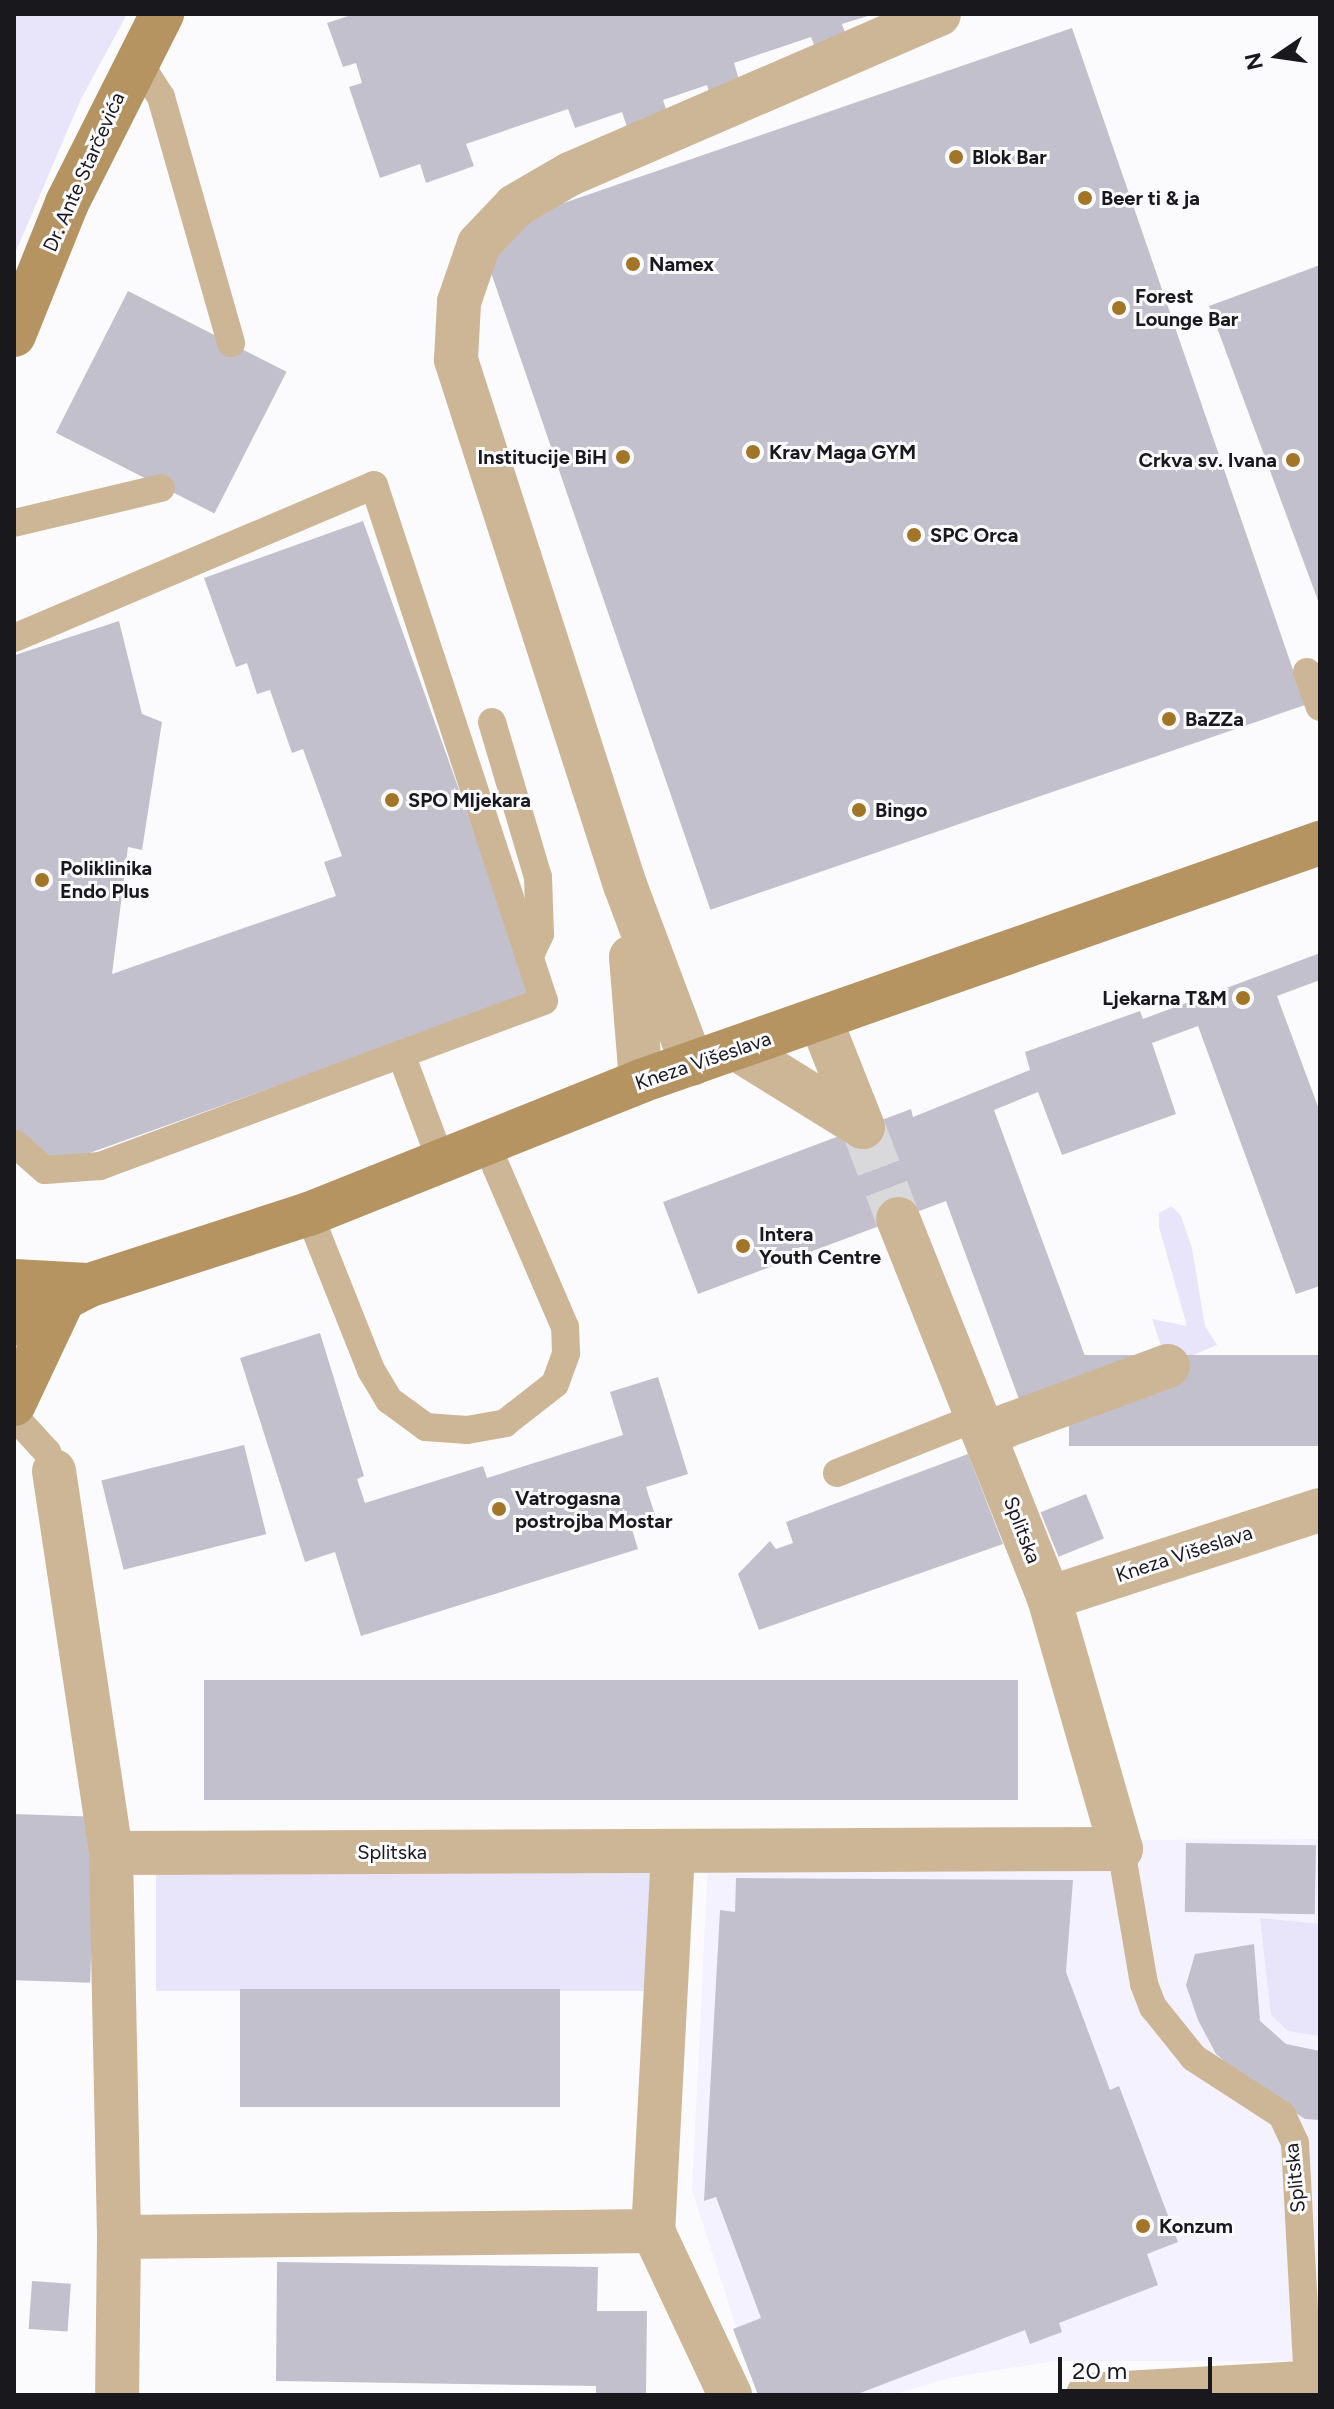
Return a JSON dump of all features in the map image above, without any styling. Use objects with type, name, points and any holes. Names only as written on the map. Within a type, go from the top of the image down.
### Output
[{"type":"street","name":"Dr. Ante Starčevića","points":[[14,335],[67,203],[136,58],[162,14]]},
{"type":"street","points":[[692,1064],[650,951],[456,360],[459,302],[479,244],[515,206],[570,174],[939,14]]},
{"type":"street","name":"Kneza Višeslava","points":[[14,1324],[45,1284],[309,1214],[641,1081],[821,1021],[1320,843]]},
{"type":"street","points":[[641,1081],[631,957],[650,951]]},
{"type":"street","points":[[737,1049],[863,1127],[821,1021]]},
{"type":"street","name":"Splitska","points":[[111,1853],[1121,1849],[1049,1598],[898,1219]]},
{"type":"street","points":[[14,1404],[45,1284]]},
{"type":"street","points":[[981,1425],[1168,1366]]},
{"type":"street","points":[[54,1471],[111,1853],[119,2237],[117,2395]]},
{"type":"street","name":"Kneza Višeslava","points":[[1049,1598],[1320,1510]]},
{"type":"street","points":[[673,1852],[653,2231],[730,2395]]},
{"type":"street","points":[[119,2237],[653,2231]]},
{"type":"street","name":"Splitska","points":[[1088,2395],[1314,2382]]},
{"type":"lane","points":[[136,58],[161,97],[231,343]]},
{"type":"lane","points":[[14,638],[374,485],[544,1001],[100,1166],[45,1170],[14,1143]]},
{"type":"lane","points":[[14,523],[161,488]]},
{"type":"lane","points":[[1307,672],[1320,707]]},
{"type":"lane","points":[[492,722],[538,877],[540,934],[529,958]]},
{"type":"lane","points":[[401,1054],[441,1161]]},
{"type":"lane","points":[[309,1214],[371,1370],[389,1400],[426,1427],[467,1430],[505,1423],[555,1384],[566,1353],[565,1327],[486,1144]]},
{"type":"lane","points":[[14,1416],[47,1452],[54,1471]]},
{"type":"lane","points":[[837,1473],[981,1425]]},
{"type":"lane","name":"Splitska","points":[[1121,1849],[1144,1984],[1153,2007],[1194,2058],[1282,2115],[1295,2143],[1314,2382]]},
{"type":"shaded area","points":[[14,14],[127,14],[81,99],[14,256]]},
{"type":"shaded area","points":[[1172,1206],[1181,1216],[1192,1248],[1205,1326],[1217,1345],[1168,1366],[1152,1319],[1187,1326],[1159,1227],[1159,1213]]},
{"type":"shaded area","points":[[1320,1839],[1320,2361],[1054,2361],[949,2378],[893,2395],[758,2395],[692,2190],[709,1842]]},
{"type":"shaded area","points":[[156,1852],[673,1852],[673,1991],[156,1991]]},
{"type":"shaded area","points":[[1260,1918],[1320,1924],[1320,2036],[1288,2031],[1271,2015]]},
{"type":"building","points":[[354,14],[871,15],[842,24],[850,47],[819,58],[811,37],[734,63],[743,93],[712,103],[707,85],[663,100],[671,124],[631,139],[622,112],[575,128],[568,109],[466,144],[474,166],[426,183],[420,164],[380,178],[349,87],[362,83],[356,63],[343,67],[327,23]]},
{"type":"building","name":"SPC Orca","points":[[1072,28],[1305,705],[710,910],[477,233]]},
{"type":"building","name":"Crkva sv. Ivana","points":[[1320,265],[1320,606],[1209,306]]},
{"type":"building","points":[[128,291],[287,372],[214,513],[56,433]]},
{"type":"building","name":"SPO Mljekara","points":[[363,521],[532,994],[59,1164],[14,1127],[15,655],[119,621],[142,714],[162,722],[142,850],[128,847],[112,974],[336,896],[324,862],[342,856],[303,749],[292,753],[270,690],[257,694],[247,663],[236,667],[204,578]]},
{"type":"building","points":[[1320,953],[1320,980],[1277,996],[1320,1112],[1320,1286],[1296,1294],[1198,1026],[1152,1043],[1176,1114],[1062,1155],[1038,1092],[994,1110],[1092,1375],[1020,1402],[946,1201],[698,1294],[663,1202],[911,1109],[913,1117],[1030,1070],[1025,1052],[1140,1011],[1143,1019]]},
{"type":"building","name":"Vatrogasna postrojba Mostar","points":[[320,1333],[364,1476],[357,1479],[365,1503],[483,1466],[487,1478],[623,1435],[610,1392],[658,1377],[688,1474],[646,1487],[655,1515],[630,1523],[638,1549],[361,1636],[335,1552],[305,1562],[240,1358]]},
{"type":"building","points":[[1069,1355],[1320,1355],[1320,1446],[1069,1446]]},
{"type":"building","points":[[244,1445],[266,1534],[124,1570],[101,1481]]},
{"type":"building","points":[[968,1454],[1003,1544],[759,1630],[738,1574],[770,1541],[776,1549],[793,1543],[786,1522]]},
{"type":"building","points":[[1086,1494],[1104,1539],[1059,1557],[1041,1512]]},
{"type":"building","points":[[204,1680],[1018,1680],[1018,1800],[204,1800]]},
{"type":"building","points":[[14,1814],[96,1817],[90,1983],[14,1980]]},
{"type":"building","points":[[1186,1843],[1316,1845],[1315,1914],[1185,1912]]},
{"type":"building","points":[[736,1878],[1073,1880],[1066,1972],[1110,2090],[1119,2086],[1178,2242],[1147,2254],[1158,2285],[1059,2323],[1062,2332],[1030,2344],[1025,2330],[855,2395],[758,2395],[733,2329],[761,2318],[716,2197],[704,2201],[720,1910],[735,1912]]},
{"type":"building","points":[[1254,1944],[1260,2021],[1286,2044],[1320,2051],[1320,2120],[1305,2119],[1247,2081],[1216,2054],[1198,2020],[1186,1985],[1195,1954]]},
{"type":"building","points":[[240,1989],[560,1989],[560,2107],[240,2107]]},
{"type":"building","points":[[277,2262],[598,2267],[597,2311],[647,2311],[646,2395],[596,2395],[596,2386],[276,2381]]},
{"type":"building","points":[[32,2281],[71,2284],[68,2332],[29,2329]]},
{"type":"tunnel","points":[[863,1127],[898,1219]]},
{"type":"place","name":"Blok Bar","points":[[956,157]]},
{"type":"place","name":"Beer ti & ja","points":[[1085,198]]},
{"type":"place","name":"Namex","points":[[633,264]]},
{"type":"place","name":"Forest Lounge Bar","points":[[1119,308]]},
{"type":"place","name":"Krav Maga GYM","points":[[753,452]]},
{"type":"place","name":"Institucije BiH","points":[[623,457]]},
{"type":"place","name":"Crkva sv. Ivana","points":[[1293,460]]},
{"type":"place","name":"SPC Orca","points":[[914,535]]},
{"type":"place","name":"BaZZa","points":[[1169,719]]},
{"type":"place","name":"SPO Mljekara","points":[[392,800]]},
{"type":"place","name":"Bingo","points":[[859,810]]},
{"type":"place","name":"Poliklinika Endo Plus","points":[[42,880]]},
{"type":"place","name":"Ljekarna T&M","points":[[1243,998]]},
{"type":"place","name":"Intera Youth Centre","points":[[743,1246]]},
{"type":"place","name":"Vatrogasna postrojba Mostar","points":[[499,1509]]},
{"type":"place","name":"Konzum","points":[[1143,2226]]}]
